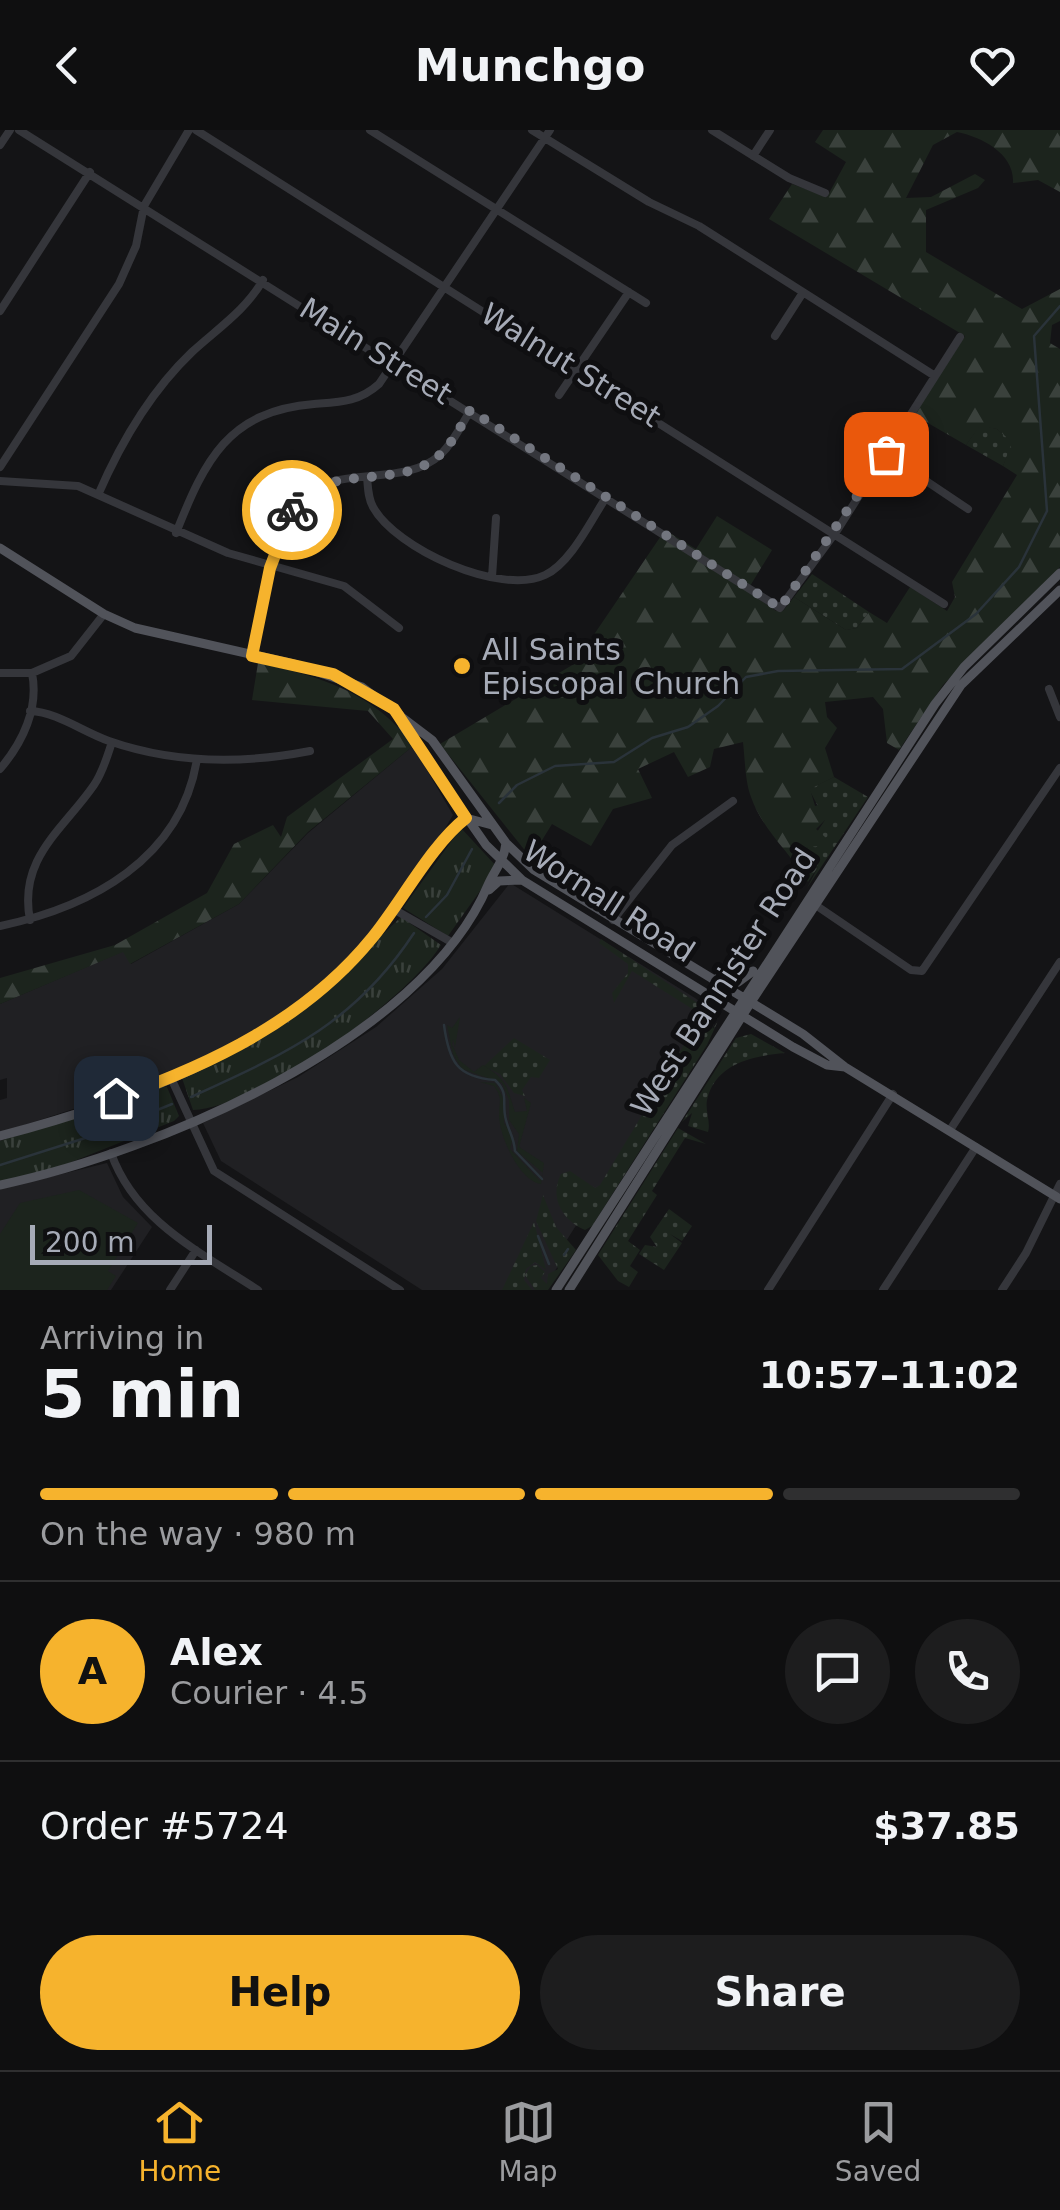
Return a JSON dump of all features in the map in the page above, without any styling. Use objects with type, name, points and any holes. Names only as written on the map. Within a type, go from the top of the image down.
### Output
[{"type":"main road","name":"Wornall Road","points":[[0,548],[104,614],[163,638],[347,680],[432,740],[506,844],[534,870],[747,999],[845,1067],[1058,1198]]},
{"type":"main road","name":"West Bannister Road","points":[[747,999],[764,984],[811,901],[940,706],[1056,592],[1060,573]]},
{"type":"main road","name":"Wornall Road","points":[[400,715],[466,818],[522,880],[738,1013],[828,1065],[845,1067]]},
{"type":"main road","points":[[0,1136],[171,1078],[271,1026],[324,987],[395,910],[466,818],[492,826]]},
{"type":"main road","points":[[0,1185],[51,1174],[111,1154],[304,1068],[344,1042],[390,1006],[453,943],[486,892],[502,862],[506,844]]},
{"type":"main road","points":[[486,892],[499,881],[522,880]]},
{"type":"main road","name":"West Bannister Road","points":[[560,1289],[747,999],[769,955],[811,901]]},
{"type":"main road","points":[[683,960],[732,982],[744,980],[769,955]]},
{"type":"main road","points":[[764,984],[769,1013]]},
{"type":"street","points":[[0,145],[10,130]]},
{"type":"street","name":"Main Street","points":[[19,130],[780,608],[836,532]]},
{"type":"street","points":[[0,467],[119,284],[136,246],[144,206],[192,130]]},
{"type":"street","name":"Walnut Street","points":[[192,130],[836,532],[944,604]]},
{"type":"street","points":[[370,130],[646,303]]},
{"type":"street","points":[[532,130],[548,134],[649,202],[699,226],[934,376]]},
{"type":"street","points":[[712,130],[825,194]]},
{"type":"street","points":[[753,156],[770,130]]},
{"type":"street","points":[[176,533],[211,458],[238,428],[275,410],[360,398],[396,364],[548,134]]},
{"type":"street","points":[[0,310],[90,172]]},
{"type":"street","points":[[98,495],[122,444],[152,396],[191,353],[246,305],[263,280]]},
{"type":"street","points":[[559,396],[629,292]]},
{"type":"street","points":[[776,336],[802,294]]},
{"type":"street","points":[[836,532],[960,337]]},
{"type":"street","points":[[252,656],[270,568],[289,516],[301,498],[325,483],[405,473],[430,463],[450,445],[470,410]]},
{"type":"street","points":[[886,454],[968,509]]},
{"type":"street","points":[[367,477],[371,504],[388,524],[448,564],[492,578],[530,580],[556,569],[607,496]]},
{"type":"street","points":[[0,481],[57,481],[98,495],[176,533],[270,568],[344,586],[399,628]]},
{"type":"street","points":[[492,578],[496,518]]},
{"type":"street","points":[[0,673],[32,673],[71,656],[104,614]]},
{"type":"street","points":[[32,673],[48,712]]},
{"type":"street","points":[[0,768],[20,741],[35,687]]},
{"type":"street","points":[[1048,689],[1060,718]]},
{"type":"street","points":[[30,711],[48,712],[112,742],[197,760],[257,759],[310,751]]},
{"type":"street","points":[[30,920],[28,892],[36,861],[50,836],[95,783],[112,742]]},
{"type":"street","points":[[0,926],[30,920],[86,898],[145,860],[180,814],[197,760]]},
{"type":"street","points":[[811,901],[920,972],[975,899],[1058,775]]},
{"type":"street","points":[[613,920],[672,845],[733,801]]},
{"type":"street","points":[[395,910],[453,943]]},
{"type":"street","points":[[950,1130],[1060,962]]},
{"type":"street","points":[[171,1078],[207,1161],[220,1176],[400,1290]]},
{"type":"street","points":[[768,1290],[893,1094]]},
{"type":"street","points":[[884,1290],[976,1146]]},
{"type":"street","points":[[111,1154],[132,1198],[196,1250],[258,1290]]},
{"type":"street","points":[[1002,1290],[1058,1198],[1060,1184]]},
{"type":"street","points":[[170,1290],[196,1250]]},
{"type":"shaded area","points":[[413,746],[453,815],[430,854],[352,956],[280,1017],[214,1055],[107,1098],[0,1133],[0,1100],[7,1098],[7,1078],[0,1080],[0,1004],[124,951],[131,964],[239,904],[308,833]]},
{"type":"shaded area","points":[[510,883],[695,998],[712,1011],[714,1025],[591,1221],[582,1216],[563,1246],[568,1250],[543,1290],[422,1290],[221,1161],[203,1123],[298,1077],[376,1027],[442,969]]},
{"type":"shaded area","points":[[107,1163],[123,1197],[152,1227],[111,1290],[0,1290],[0,1189]]},
{"type":"green space","points":[[823,130],[1060,130],[1060,192],[1038,180],[1013,183],[1003,155],[977,138],[957,132],[933,145],[906,198],[931,197],[975,174],[985,180],[978,188],[926,210],[926,252],[1022,309],[1060,289],[1060,321],[1052,325],[1050,343],[1060,349],[1060,567],[943,685],[899,750],[887,743],[883,709],[873,697],[825,702],[827,717],[837,728],[825,748],[834,777],[810,789],[815,806],[826,803],[840,811],[836,820],[825,820],[816,829],[825,837],[820,846],[807,847],[818,867],[808,882],[756,809],[748,784],[743,742],[714,749],[710,767],[688,777],[674,752],[638,769],[652,798],[613,809],[591,846],[552,824],[531,858],[440,744],[574,664],[665,530],[696,549],[717,516],[772,550],[747,591],[776,611],[783,611],[794,597],[846,630],[857,628],[869,612],[887,623],[910,587],[947,611],[955,597],[952,582],[1017,475],[1003,466],[1012,442],[997,429],[980,426],[966,445],[914,415],[965,336],[769,219],[792,184],[827,197],[846,162],[815,142]]},
{"type":"green space","points":[[980,425],[997,429],[1013,442],[1003,466],[966,445]]},
{"type":"green space","points":[[812,574],[869,612],[857,628],[846,630],[794,597]]},
{"type":"green space","points":[[258,663],[324,681],[364,700],[382,712],[413,746],[308,832],[239,904],[130,964],[123,952],[0,1004],[0,978],[115,945],[207,893],[234,844],[273,825],[281,837],[287,817],[393,739],[368,711],[252,700]]},
{"type":"green space","points":[[834,777],[868,797],[807,888],[818,867],[807,847],[825,820],[809,789]]},
{"type":"green space","points":[[461,828],[497,867],[448,936],[403,908]]},
{"type":"green space","points":[[401,917],[441,945],[397,994],[365,1021],[291,1071],[254,1091],[193,1110],[182,1078],[264,1036],[310,1004]]},
{"type":"green space","points":[[601,939],[708,1010],[713,1029],[718,1021],[707,1045],[592,1226],[585,1230],[560,1207],[556,1191],[561,1174],[570,1171],[595,1188],[600,1185],[702,1015],[632,971],[614,1003],[612,993],[628,973],[628,964],[599,943]]},
{"type":"green space","points":[[460,1017],[455,1047],[453,1039],[452,1044],[459,1060],[474,1072],[483,1065],[497,1075],[505,1085],[515,1112],[527,1111],[524,1098],[531,1103],[519,1147],[544,1163],[543,1173],[517,1151],[519,1134],[509,1120],[509,1100],[502,1083],[462,1069],[453,1054],[447,1025],[452,1028]]},
{"type":"green space","points":[[751,1034],[785,1053],[738,1063],[719,1077],[707,1100],[708,1132],[688,1126],[692,1113],[682,1122],[736,1038]]},
{"type":"green space","points":[[514,1038],[550,1060],[539,1078],[531,1077],[522,1090],[525,1096],[514,1093],[500,1074],[484,1066]]},
{"type":"green space","points":[[480,1082],[495,1083],[504,1099],[504,1123],[513,1137],[510,1149],[540,1181],[542,1175],[541,1184],[518,1166],[502,1134],[499,1094],[494,1086]]},
{"type":"green space","points":[[160,1086],[167,1087],[179,1116],[174,1121],[49,1171],[0,1182],[0,1141]]},
{"type":"green space","points":[[678,1128],[706,1144],[685,1138],[652,1191],[657,1195],[628,1241],[640,1250],[630,1266],[638,1272],[629,1287],[618,1281],[598,1255]]},
{"type":"green space","points":[[79,1190],[138,1223],[108,1271],[116,1276],[107,1290],[0,1290],[0,1234],[20,1203]]},
{"type":"green space","points":[[543,1195],[556,1227],[576,1250],[548,1290],[535,1290],[525,1275],[531,1266],[537,1265],[545,1272],[541,1278],[547,1284],[548,1274],[558,1269],[536,1221]]},
{"type":"green space","points":[[669,1209],[692,1226],[682,1241],[670,1234],[682,1243],[664,1270],[639,1254],[645,1245],[657,1247],[650,1237]]},
{"type":"green space","points":[[534,1222],[546,1270],[535,1262],[526,1269],[524,1280],[532,1290],[502,1290]]},
{"type":"waterway","points":[[499,803],[517,785],[555,766],[614,762],[652,738],[688,727],[718,706],[746,677],[778,671],[902,669],[976,614],[1019,567],[1047,511],[1034,336],[1060,306]]},
{"type":"waterway","points":[[426,917],[447,895],[472,849]]},
{"type":"waterway","points":[[191,1097],[316,1033],[367,991],[414,933]]},
{"type":"waterway","points":[[444,1025],[457,1065],[500,1085],[515,1151],[542,1179]]},
{"type":"waterway","points":[[0,1165],[101,1133],[172,1104]]},
{"type":"waterway","points":[[538,1236],[549,1264]]},
{"type":"waterway","points":[[564,1255],[568,1249]]},
{"type":"way so far","points":[[292,510],[313,488],[325,483],[405,473],[430,463],[450,445],[470,410],[780,608],[810,572],[886,454]]},
{"type":"place","name":"All Saints Episcopal Church","points":[[462,666]]},
{"type":"route","points":[[116,1098],[207,1062],[271,1026],[324,987],[362,951],[466,818],[394,709],[362,687],[333,674],[252,656],[270,568],[292,510]]}]
